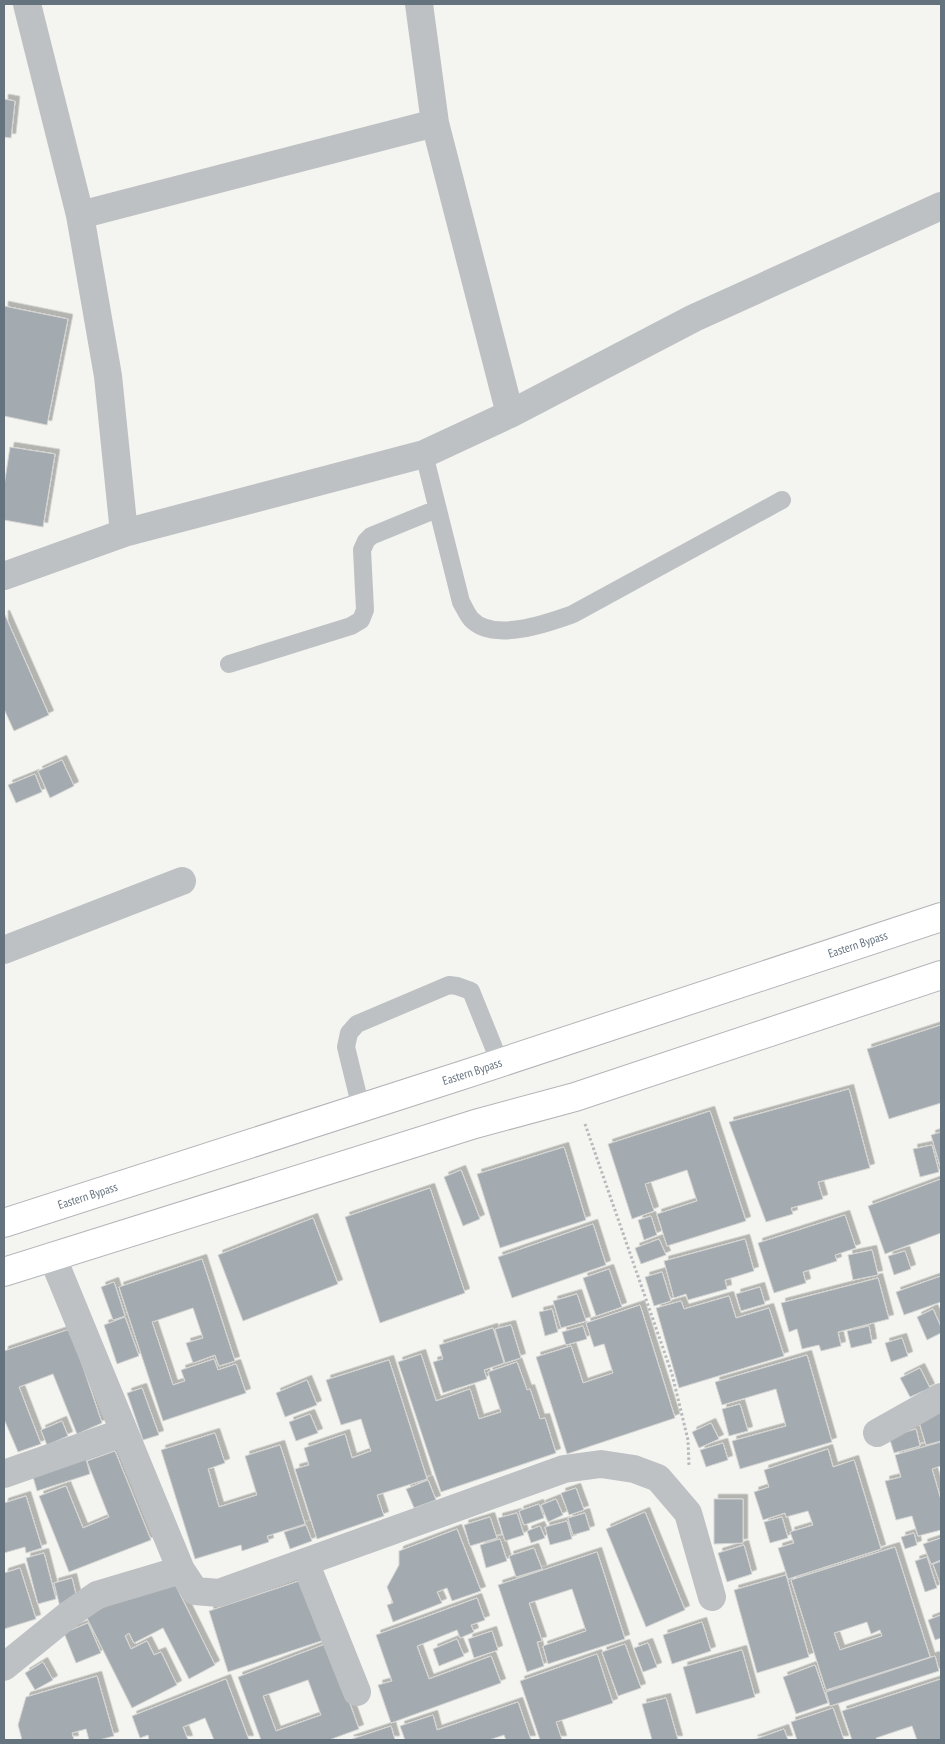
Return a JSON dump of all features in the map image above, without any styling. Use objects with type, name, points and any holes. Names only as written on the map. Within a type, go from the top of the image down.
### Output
[{"type":"highway","name":"Eastern Bypass","points":[[4,1224],[941,917]]},
{"type":"highway","points":[[4,1272],[475,1124],[575,1097],[941,975]]},
{"type":"street","points":[[27,4],[80,215],[108,376],[124,533]]},
{"type":"street","points":[[419,4],[435,123],[510,414]]},
{"type":"street","points":[[80,215],[435,123]]},
{"type":"street","points":[[4,576],[124,533],[424,454],[510,414],[694,318],[941,206]]},
{"type":"street","points":[[4,950],[182,881]]},
{"type":"street","points":[[52,1256],[181,1570],[195,1591],[220,1593],[564,1469],[601,1464],[634,1469],[658,1478],[688,1513],[712,1597]]},
{"type":"street","points":[[877,1433],[941,1397]]},
{"type":"street","points":[[4,1474],[124,1432]]},
{"type":"street","points":[[305,1562],[356,1692]]},
{"type":"street","points":[[4,1667],[68,1615],[97,1595],[181,1570]]},
{"type":"lane","points":[[424,454],[461,602],[472,619],[481,626],[498,630],[527,628],[573,614],[782,500]]},
{"type":"lane","points":[[229,664],[351,626],[361,620],[365,610],[362,550],[366,541],[371,536],[437,508]]},
{"type":"lane","points":[[361,1108],[346,1046],[350,1033],[357,1024],[449,985],[471,991],[500,1062]]},
{"type":"path","points":[[575,1097],[672,1374],[688,1440],[688,1513]]},
{"type":"building","points":[[4,99],[15,101],[11,138],[4,137]]},
{"type":"building","points":[[4,306],[68,319],[47,425],[4,416]]},
{"type":"building","points":[[10,447],[55,454],[43,527],[4,520],[4,486]]},
{"type":"building","points":[[4,615],[49,715],[14,731],[4,709]]},
{"type":"building","points":[[62,760],[74,786],[50,798],[38,771]]},
{"type":"building","points":[[35,774],[42,792],[16,803],[8,785]]},
{"type":"building","points":[[941,1025],[941,1103],[889,1119],[867,1049]]},
{"type":"building","points":[[849,1089],[870,1168],[818,1182],[823,1199],[791,1208],[793,1214],[766,1222],[729,1122]]},
{"type":"building","points":[[710,1111],[746,1221],[667,1246],[657,1214],[697,1201],[687,1170],[645,1184],[654,1211],[632,1219],[608,1144]]},
{"type":"building","points":[[941,1132],[941,1169],[931,1135]]},
{"type":"building","points":[[932,1145],[939,1172],[920,1177],[913,1149]]},
{"type":"building","points":[[564,1147],[586,1220],[500,1248],[477,1174]]},
{"type":"building","points":[[461,1170],[480,1219],[463,1226],[444,1177]]},
{"type":"building","points":[[941,1179],[941,1233],[885,1254],[868,1206]]},
{"type":"building","points":[[430,1188],[465,1293],[380,1323],[345,1217]]},
{"type":"building","points":[[845,1215],[856,1248],[835,1255],[837,1261],[803,1272],[806,1283],[774,1293],[758,1243]]},
{"type":"building","points":[[651,1216],[657,1235],[644,1240],[638,1220]]},
{"type":"building","points":[[313,1218],[338,1284],[243,1321],[218,1255]]},
{"type":"building","points":[[593,1224],[606,1265],[512,1298],[498,1257]]},
{"type":"building","points":[[659,1239],[666,1255],[641,1264],[635,1248]]},
{"type":"building","points":[[745,1239],[754,1271],[725,1280],[727,1289],[688,1300],[686,1294],[674,1298],[664,1261]]},
{"type":"building","points":[[872,1250],[878,1275],[853,1280],[848,1255]]},
{"type":"building","points":[[905,1251],[911,1269],[894,1275],[888,1256]]},
{"type":"building","points":[[202,1259],[235,1361],[219,1366],[215,1355],[193,1363],[186,1343],[203,1338],[193,1308],[152,1322],[173,1385],[185,1381],[181,1370],[214,1359],[218,1370],[236,1364],[246,1393],[163,1421],[119,1287]]},
{"type":"building","points":[[609,1269],[622,1307],[596,1316],[583,1278]]},
{"type":"building","points":[[662,1272],[671,1301],[654,1306],[645,1277]]},
{"type":"building","points":[[941,1276],[941,1302],[904,1315],[896,1292]]},
{"type":"building","points":[[878,1278],[889,1319],[838,1332],[841,1346],[821,1351],[819,1345],[802,1349],[797,1329],[789,1332],[781,1303]]},
{"type":"building","points":[[114,1282],[125,1316],[113,1320],[101,1287]]},
{"type":"building","points":[[760,1287],[765,1304],[741,1311],[736,1294]]},
{"type":"building","points":[[577,1294],[586,1321],[561,1328],[553,1301]]},
{"type":"building","points":[[729,1296],[736,1318],[769,1308],[784,1356],[679,1388],[656,1308],[681,1301],[684,1309]]},
{"type":"building","points":[[640,1305],[675,1418],[567,1454],[536,1357],[571,1346],[583,1383],[613,1373],[604,1344],[594,1347],[586,1323]]},
{"type":"building","points":[[552,1309],[558,1332],[545,1336],[539,1312]]},
{"type":"building","points":[[933,1309],[941,1327],[941,1333],[927,1340],[917,1317]]},
{"type":"building","points":[[125,1317],[139,1356],[117,1364],[104,1325]]},
{"type":"building","points":[[511,1325],[521,1358],[505,1363],[495,1329]]},
{"type":"building","points":[[583,1326],[587,1339],[566,1345],[562,1332]]},
{"type":"building","points":[[869,1326],[872,1343],[851,1348],[847,1331]]},
{"type":"building","points":[[493,1328],[504,1363],[484,1370],[487,1379],[443,1393],[433,1362],[443,1359],[439,1345]]},
{"type":"building","points":[[70,1329],[102,1423],[77,1434],[53,1374],[19,1387],[41,1444],[18,1452],[4,1419],[4,1351]]},
{"type":"building","points":[[902,1338],[908,1356],[891,1362],[885,1343]]},
{"type":"building","points":[[421,1354],[436,1401],[470,1389],[479,1419],[501,1412],[488,1372],[517,1362],[527,1390],[530,1389],[540,1419],[545,1418],[556,1453],[441,1492],[398,1362]]},
{"type":"building","points":[[807,1355],[832,1442],[740,1469],[732,1441],[786,1426],[776,1389],[722,1405],[715,1382]]},
{"type":"building","points":[[389,1360],[427,1479],[377,1495],[384,1516],[317,1539],[295,1469],[309,1465],[304,1448],[345,1434],[352,1458],[371,1451],[361,1419],[341,1425],[326,1380]]},
{"type":"building","points":[[920,1368],[930,1388],[910,1397],[900,1378]]},
{"type":"building","points":[[307,1380],[317,1405],[285,1417],[276,1393]]},
{"type":"building","points":[[142,1388],[159,1435],[143,1440],[127,1393]]},
{"type":"building","points":[[740,1404],[748,1431],[729,1436],[722,1409]]},
{"type":"building","points":[[941,1407],[941,1441],[926,1445],[917,1415]]},
{"type":"building","points":[[310,1414],[318,1433],[296,1441],[289,1422]]},
{"type":"building","points":[[62,1421],[68,1436],[47,1445],[41,1430]]},
{"type":"building","points":[[711,1423],[719,1439],[699,1448],[692,1432]]},
{"type":"building","points":[[916,1429],[920,1446],[894,1453],[889,1437]]},
{"type":"building","points":[[215,1433],[225,1463],[208,1469],[219,1507],[257,1495],[245,1456],[280,1445],[305,1524],[267,1536],[269,1542],[242,1551],[241,1545],[195,1559],[161,1450]]},
{"type":"building","points":[[941,1442],[941,1466],[932,1469],[941,1500],[941,1530],[918,1536],[912,1516],[896,1520],[885,1481],[901,1477],[895,1455]]},
{"type":"building","points":[[723,1443],[728,1460],[706,1467],[700,1450]]},
{"type":"building","points":[[828,1449],[833,1467],[854,1460],[881,1549],[788,1579],[778,1548],[794,1543],[790,1532],[813,1525],[808,1511],[786,1517],[785,1513],[763,1520],[754,1492],[769,1487],[764,1470]]},
{"type":"building","points":[[115,1451],[151,1540],[69,1572],[39,1496],[66,1486],[83,1528],[109,1517],[87,1461]]},
{"type":"building","points":[[86,1459],[90,1474],[37,1491],[33,1477]]},
{"type":"building","points":[[428,1480],[436,1500],[414,1508],[406,1489]]},
{"type":"building","points":[[576,1488],[584,1510],[569,1515],[561,1493]]},
{"type":"building","points":[[26,1496],[42,1548],[26,1553],[25,1547],[4,1553],[4,1503]]},
{"type":"building","points":[[556,1499],[563,1515],[548,1522],[541,1505]]},
{"type":"building","points":[[714,1499],[743,1499],[743,1543],[714,1544]]},
{"type":"building","points":[[539,1504],[544,1518],[524,1525],[519,1511]]},
{"type":"building","points":[[645,1512],[685,1610],[646,1627],[606,1529]]},
{"type":"building","points":[[517,1513],[524,1535],[505,1541],[498,1518]]},
{"type":"building","points":[[585,1513],[590,1530],[573,1535],[568,1518]]},
{"type":"building","points":[[490,1517],[497,1538],[470,1546],[464,1525]]},
{"type":"building","points":[[782,1517],[788,1538],[770,1543],[764,1522]]},
{"type":"building","points":[[567,1521],[572,1539],[550,1545],[545,1527]]},
{"type":"building","points":[[306,1525],[312,1541],[290,1549],[284,1532]]},
{"type":"building","points":[[540,1526],[545,1538],[531,1543],[527,1531]]},
{"type":"building","points":[[457,1529],[481,1591],[452,1601],[447,1588],[437,1592],[442,1603],[393,1622],[387,1605],[393,1603],[387,1587],[399,1565],[399,1551]]},
{"type":"building","points":[[914,1533],[917,1545],[905,1549],[901,1537]]},
{"type":"building","points":[[941,1538],[941,1560],[931,1564],[923,1544]]},
{"type":"building","points":[[500,1539],[507,1561],[486,1568],[480,1545]]},
{"type":"building","points":[[744,1545],[752,1574],[727,1582],[718,1553]]},
{"type":"building","points":[[895,1547],[930,1657],[826,1690],[791,1580]],"holes":[[[867,1622],[871,1634],[880,1630],[882,1636],[840,1650],[834,1633]]]},
{"type":"building","points":[[534,1548],[542,1569],[516,1577],[509,1556]]},
{"type":"building","points":[[597,1552],[625,1639],[548,1664],[543,1646],[586,1631],[572,1589],[529,1603],[542,1641],[537,1642],[544,1666],[527,1672],[498,1585]]},
{"type":"building","points":[[44,1553],[56,1599],[38,1604],[26,1558]]},
{"type":"building","points":[[927,1557],[937,1588],[925,1592],[915,1561]]},
{"type":"building","points":[[941,1561],[941,1586],[933,1564]]},
{"type":"building","points":[[20,1568],[36,1619],[4,1629],[4,1573]]},
{"type":"building","points":[[170,1574],[215,1665],[189,1679],[163,1628],[134,1643],[129,1633],[125,1636],[131,1649],[147,1641],[154,1655],[161,1652],[177,1685],[132,1708],[86,1616]]},
{"type":"building","points":[[786,1575],[809,1657],[757,1673],[734,1590]]},
{"type":"building","points":[[72,1578],[78,1603],[60,1607],[54,1583]]},
{"type":"building","points":[[305,1579],[324,1640],[228,1672],[209,1611]]},
{"type":"building","points":[[477,1598],[485,1620],[471,1625],[474,1632],[460,1638],[457,1630],[417,1646],[429,1679],[491,1656],[501,1683],[391,1723],[378,1685],[392,1681],[376,1635]]},
{"type":"building","points":[[941,1615],[941,1638],[935,1640],[928,1620]]},
{"type":"building","points":[[702,1622],[711,1651],[672,1664],[663,1635]]},
{"type":"building","points":[[88,1623],[101,1653],[76,1663],[64,1633]]},
{"type":"building","points":[[492,1631],[498,1650],[474,1658],[468,1639]]},
{"type":"building","points":[[457,1639],[464,1656],[439,1666],[433,1649]]},
{"type":"building","points":[[328,1643],[359,1729],[329,1740],[261,1740],[238,1677]],"holes":[[[308,1680],[321,1715],[276,1731],[263,1696]]]},
{"type":"building","points":[[648,1643],[657,1667],[643,1672],[634,1648]]},
{"type":"building","points":[[625,1644],[641,1688],[618,1696],[602,1652]]},
{"type":"building","points":[[742,1650],[755,1697],[696,1714],[683,1667]]},
{"type":"building","points":[[597,1654],[613,1703],[556,1722],[562,1740],[540,1740],[520,1681]]},
{"type":"building","points":[[935,1656],[939,1671],[830,1706],[826,1692]]},
{"type":"building","points":[[43,1662],[53,1680],[35,1690],[25,1673]]},
{"type":"building","points":[[815,1665],[828,1703],[796,1714],[783,1677]]},
{"type":"building","points":[[97,1676],[114,1736],[99,1740],[89,1740],[86,1729],[72,1733],[74,1740],[22,1740],[18,1725],[26,1697]]},
{"type":"building","points":[[226,1679],[249,1740],[214,1740],[205,1718],[183,1727],[188,1740],[149,1740],[148,1735],[140,1738],[132,1716]]},
{"type":"building","points":[[941,1679],[941,1740],[917,1740],[912,1726],[876,1738],[877,1740],[852,1740],[842,1711]]},
{"type":"building","points":[[666,1698],[678,1740],[652,1740],[642,1704]]},
{"type":"building","points":[[518,1702],[531,1740],[506,1740],[504,1735],[489,1740],[405,1740],[400,1726],[433,1715],[437,1730]]},
{"type":"building","points":[[833,1708],[844,1740],[797,1740],[791,1722]]},
{"type":"building","points":[[391,1726],[395,1740],[349,1740]]},
{"type":"building","points":[[784,1729],[788,1740],[753,1740]]}]
